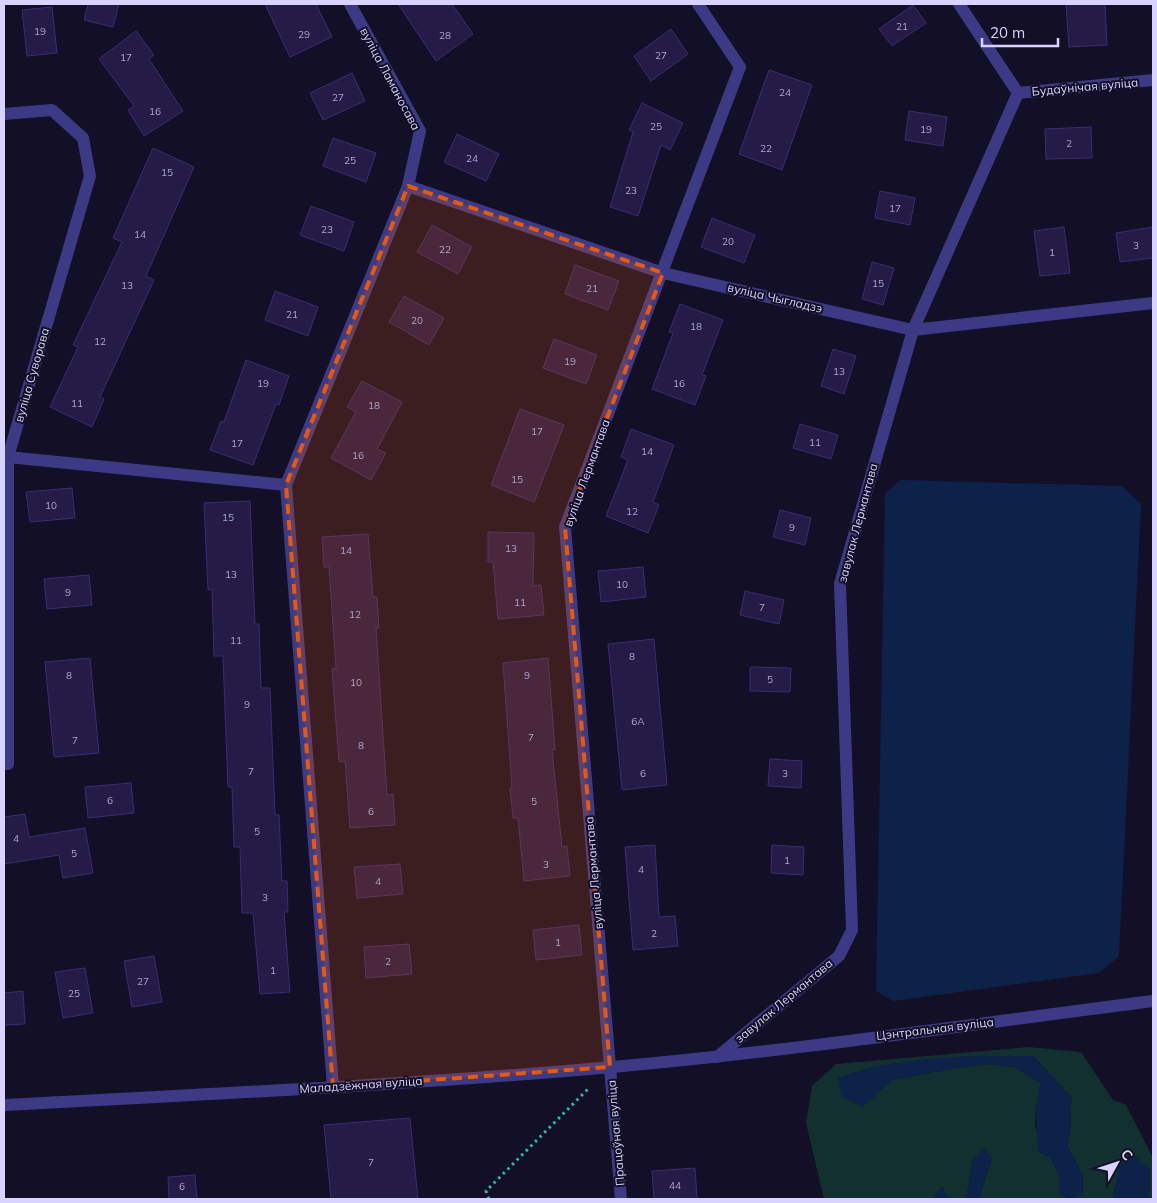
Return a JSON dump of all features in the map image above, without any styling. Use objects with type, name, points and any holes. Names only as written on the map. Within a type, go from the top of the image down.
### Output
[{"type":"street","name":"вуліца Ламаносава","points":[[286,485],[408,186],[420,131],[350,4]]},
{"type":"street","name":"вуліца Лермантава","points":[[610,1067],[565,527],[740,68],[698,4]]},
{"type":"street","points":[[959,4],[1018,93]]},
{"type":"street","name":"Будаўнічая вуліца","points":[[1018,93],[1153,80]]},
{"type":"street","name":"завулак Лермантава","points":[[717,1057],[839,956],[852,930],[840,584],[913,330],[1018,93]]},
{"type":"street","name":"вуліца Суворава","points":[[4,114],[52,110],[83,138],[90,176],[8,457],[8,764],[4,764]]},
{"type":"street","name":"вуліца Чыгладзэ","points":[[408,186],[663,273],[913,330],[1153,303]]},
{"type":"street","points":[[8,457],[286,485],[333,1087]]},
{"type":"street","name":"Цэнтральная вуліца","points":[[717,1057],[1153,1001]]},
{"type":"street","name":"Маладзёжная вуліца","points":[[4,1105],[333,1087],[610,1067],[717,1057]]},
{"type":"street","name":"Працоўная вуліца","points":[[610,1067],[621,1199]]},
{"type":"path","points":[[489,1199],[486,1191],[610,1067]]},
{"type":"highlighted area","points":[[408,186],[663,273],[565,527],[610,1067],[333,1087],[286,485]]},
{"type":"green space","points":[[1028,1047],[1081,1052],[1113,1100],[1126,1105],[1153,1158],[1153,1199],[1149,1199],[1150,1169],[1115,1186],[1113,1199],[1073,1199],[1083,1191],[1082,1173],[1067,1146],[1071,1125],[1070,1108],[1072,1098],[1033,1056],[906,1062],[881,1066],[838,1079],[863,1106],[892,1080],[955,1068],[989,1064],[1014,1067],[1041,1083],[1036,1106],[1035,1126],[1059,1175],[1059,1193],[1071,1199],[979,1199],[992,1158],[973,1159],[966,1199],[949,1199],[942,1187],[935,1196],[935,1199],[824,1199],[806,1123],[812,1086],[836,1064]]},
{"type":"water","points":[[901,480],[1122,486],[1141,504],[1119,956],[1099,973],[893,1001],[876,991],[885,493]]},
{"type":"water","points":[[977,1056],[1033,1056],[1072,1098],[1070,1108],[1071,1125],[1067,1146],[1082,1173],[1083,1192],[1073,1199],[1059,1193],[1059,1175],[1051,1158],[1038,1152],[1036,1106],[1041,1083],[1014,1067],[989,1064],[955,1068],[892,1080],[863,1107],[842,1097],[838,1078],[854,1073],[906,1062]]},
{"type":"water","points":[[984,1149],[992,1158],[979,1199],[966,1199],[973,1159]]},
{"type":"water","points":[[1132,1154],[1150,1169],[1149,1199],[1113,1199],[1119,1167]]},
{"type":"water","points":[[942,1186],[949,1199],[935,1199],[935,1196]]},
{"type":"building","points":[[88,4],[119,4],[113,27],[84,20]]},
{"type":"building","points":[[265,4],[316,4],[332,37],[290,57]]},
{"type":"building","points":[[398,4],[452,4],[473,34],[436,61]]},
{"type":"building","points":[[1066,4],[1105,4],[1107,45],[1069,47]]},
{"type":"building","points":[[913,5],[926,23],[892,46],[879,29]]},
{"type":"building","points":[[52,7],[57,53],[27,56],[22,10]]},
{"type":"building","points":[[671,29],[688,54],[651,81],[634,56]]},
{"type":"building","points":[[136,31],[154,55],[149,59],[183,111],[144,136],[128,110],[134,106],[99,59]]},
{"type":"building","points":[[769,70],[812,85],[782,170],[739,154]]},
{"type":"building","points":[[352,73],[365,101],[323,120],[310,93]]},
{"type":"building","points":[[642,103],[683,123],[670,150],[661,145],[638,216],[610,207],[633,132],[629,130]]},
{"type":"building","points":[[909,111],[947,117],[943,146],[905,140]]},
{"type":"building","points":[[1091,127],[1092,158],[1046,159],[1045,129]]},
{"type":"building","points":[[457,134],[499,154],[486,181],[444,162]]},
{"type":"building","points":[[333,138],[376,153],[366,182],[323,166]]},
{"type":"building","points":[[153,148],[194,167],[146,276],[154,280],[100,397],[104,399],[92,427],[50,407],[78,347],[73,345],[122,242],[113,238]]},
{"type":"building","points":[[880,191],[915,198],[910,225],[875,218]]},
{"type":"building","points":[[311,206],[354,222],[344,251],[300,235]]},
{"type":"building","points":[[712,218],[755,235],[744,263],[701,247]]},
{"type":"building","points":[[432,225],[472,247],[458,274],[417,252]]},
{"type":"building","points":[[1064,227],[1070,273],[1040,276],[1034,231]]},
{"type":"building","points":[[1153,227],[1153,258],[1120,262],[1116,233]]},
{"type":"building","points":[[872,262],[894,268],[883,305],[862,299]]},
{"type":"building","points":[[575,265],[619,281],[608,310],[565,294]]},
{"type":"building","points":[[275,291],[318,307],[308,336],[265,320]]},
{"type":"building","points":[[404,296],[444,318],[429,345],[389,322]]},
{"type":"building","points":[[680,304],[723,320],[702,375],[706,376],[695,405],[652,389],[673,333],[669,332]]},
{"type":"building","points":[[554,339],[597,355],[586,384],[543,368]]},
{"type":"building","points":[[833,349],[856,356],[844,394],[821,386]]},
{"type":"building","points":[[246,360],[289,376],[279,405],[276,404],[253,465],[210,450],[221,421],[224,422]]},
{"type":"building","points":[[362,381],[402,402],[377,449],[386,453],[371,480],[331,458],[356,412],[347,407]]},
{"type":"building","points":[[520,409],[564,425],[534,502],[491,485]]},
{"type":"building","points":[[800,424],[838,435],[831,459],[793,448]]},
{"type":"building","points":[[631,429],[674,445],[653,502],[659,505],[648,533],[606,516],[628,460],[621,457]]},
{"type":"building","points":[[72,488],[75,518],[30,522],[26,492]]},
{"type":"building","points":[[250,501],[255,624],[259,624],[261,688],[270,688],[275,815],[279,815],[282,881],[287,881],[288,912],[284,912],[290,992],[260,994],[253,913],[242,913],[240,847],[234,847],[232,787],[228,787],[223,656],[214,656],[212,589],[208,590],[204,503]]},
{"type":"building","points":[[780,510],[811,518],[805,545],[773,537]]},
{"type":"building","points":[[488,532],[534,533],[533,586],[541,585],[544,615],[498,619],[493,562],[488,562]]},
{"type":"building","points":[[368,534],[373,597],[377,597],[379,628],[376,628],[387,795],[393,794],[395,825],[350,828],[345,761],[339,762],[332,669],[336,668],[329,567],[324,567],[322,537]]},
{"type":"building","points":[[643,567],[646,597],[601,602],[598,571]]},
{"type":"building","points":[[89,575],[92,605],[47,609],[44,579]]},
{"type":"building","points":[[745,591],[784,600],[779,624],[740,615]]},
{"type":"building","points":[[654,639],[667,785],[622,790],[608,644]]},
{"type":"building","points":[[90,658],[99,753],[54,757],[45,662]]},
{"type":"building","points":[[548,658],[555,750],[552,750],[562,847],[567,846],[570,876],[524,881],[518,818],[513,818],[510,788],[512,788],[503,663]]},
{"type":"building","points":[[750,667],[791,668],[790,692],[750,691]]},
{"type":"building","points":[[770,759],[802,761],[801,788],[768,786]]},
{"type":"building","points":[[131,783],[134,813],[88,818],[85,787]]},
{"type":"building","points":[[25,814],[29,837],[85,828],[93,873],[63,878],[59,855],[4,864],[4,817]]},
{"type":"building","points":[[655,845],[659,917],[675,916],[678,946],[633,950],[625,847]]},
{"type":"building","points":[[772,845],[804,847],[803,875],[771,873]]},
{"type":"building","points":[[400,864],[403,894],[357,898],[354,867]]},
{"type":"building","points":[[579,925],[582,955],[536,960],[533,930]]},
{"type":"building","points":[[409,944],[412,974],[366,978],[364,947]]},
{"type":"building","points":[[154,956],[162,1002],[132,1007],[124,961]]},
{"type":"building","points":[[85,968],[93,1013],[63,1018],[55,972]]},
{"type":"building","points":[[23,991],[25,1024],[4,1025],[4,993]]},
{"type":"building","points":[[410,1118],[418,1199],[331,1199],[324,1125]]},
{"type":"building","points":[[695,1168],[697,1199],[654,1199],[652,1171]]},
{"type":"building","points":[[195,1175],[197,1199],[169,1199],[168,1177]]}]
